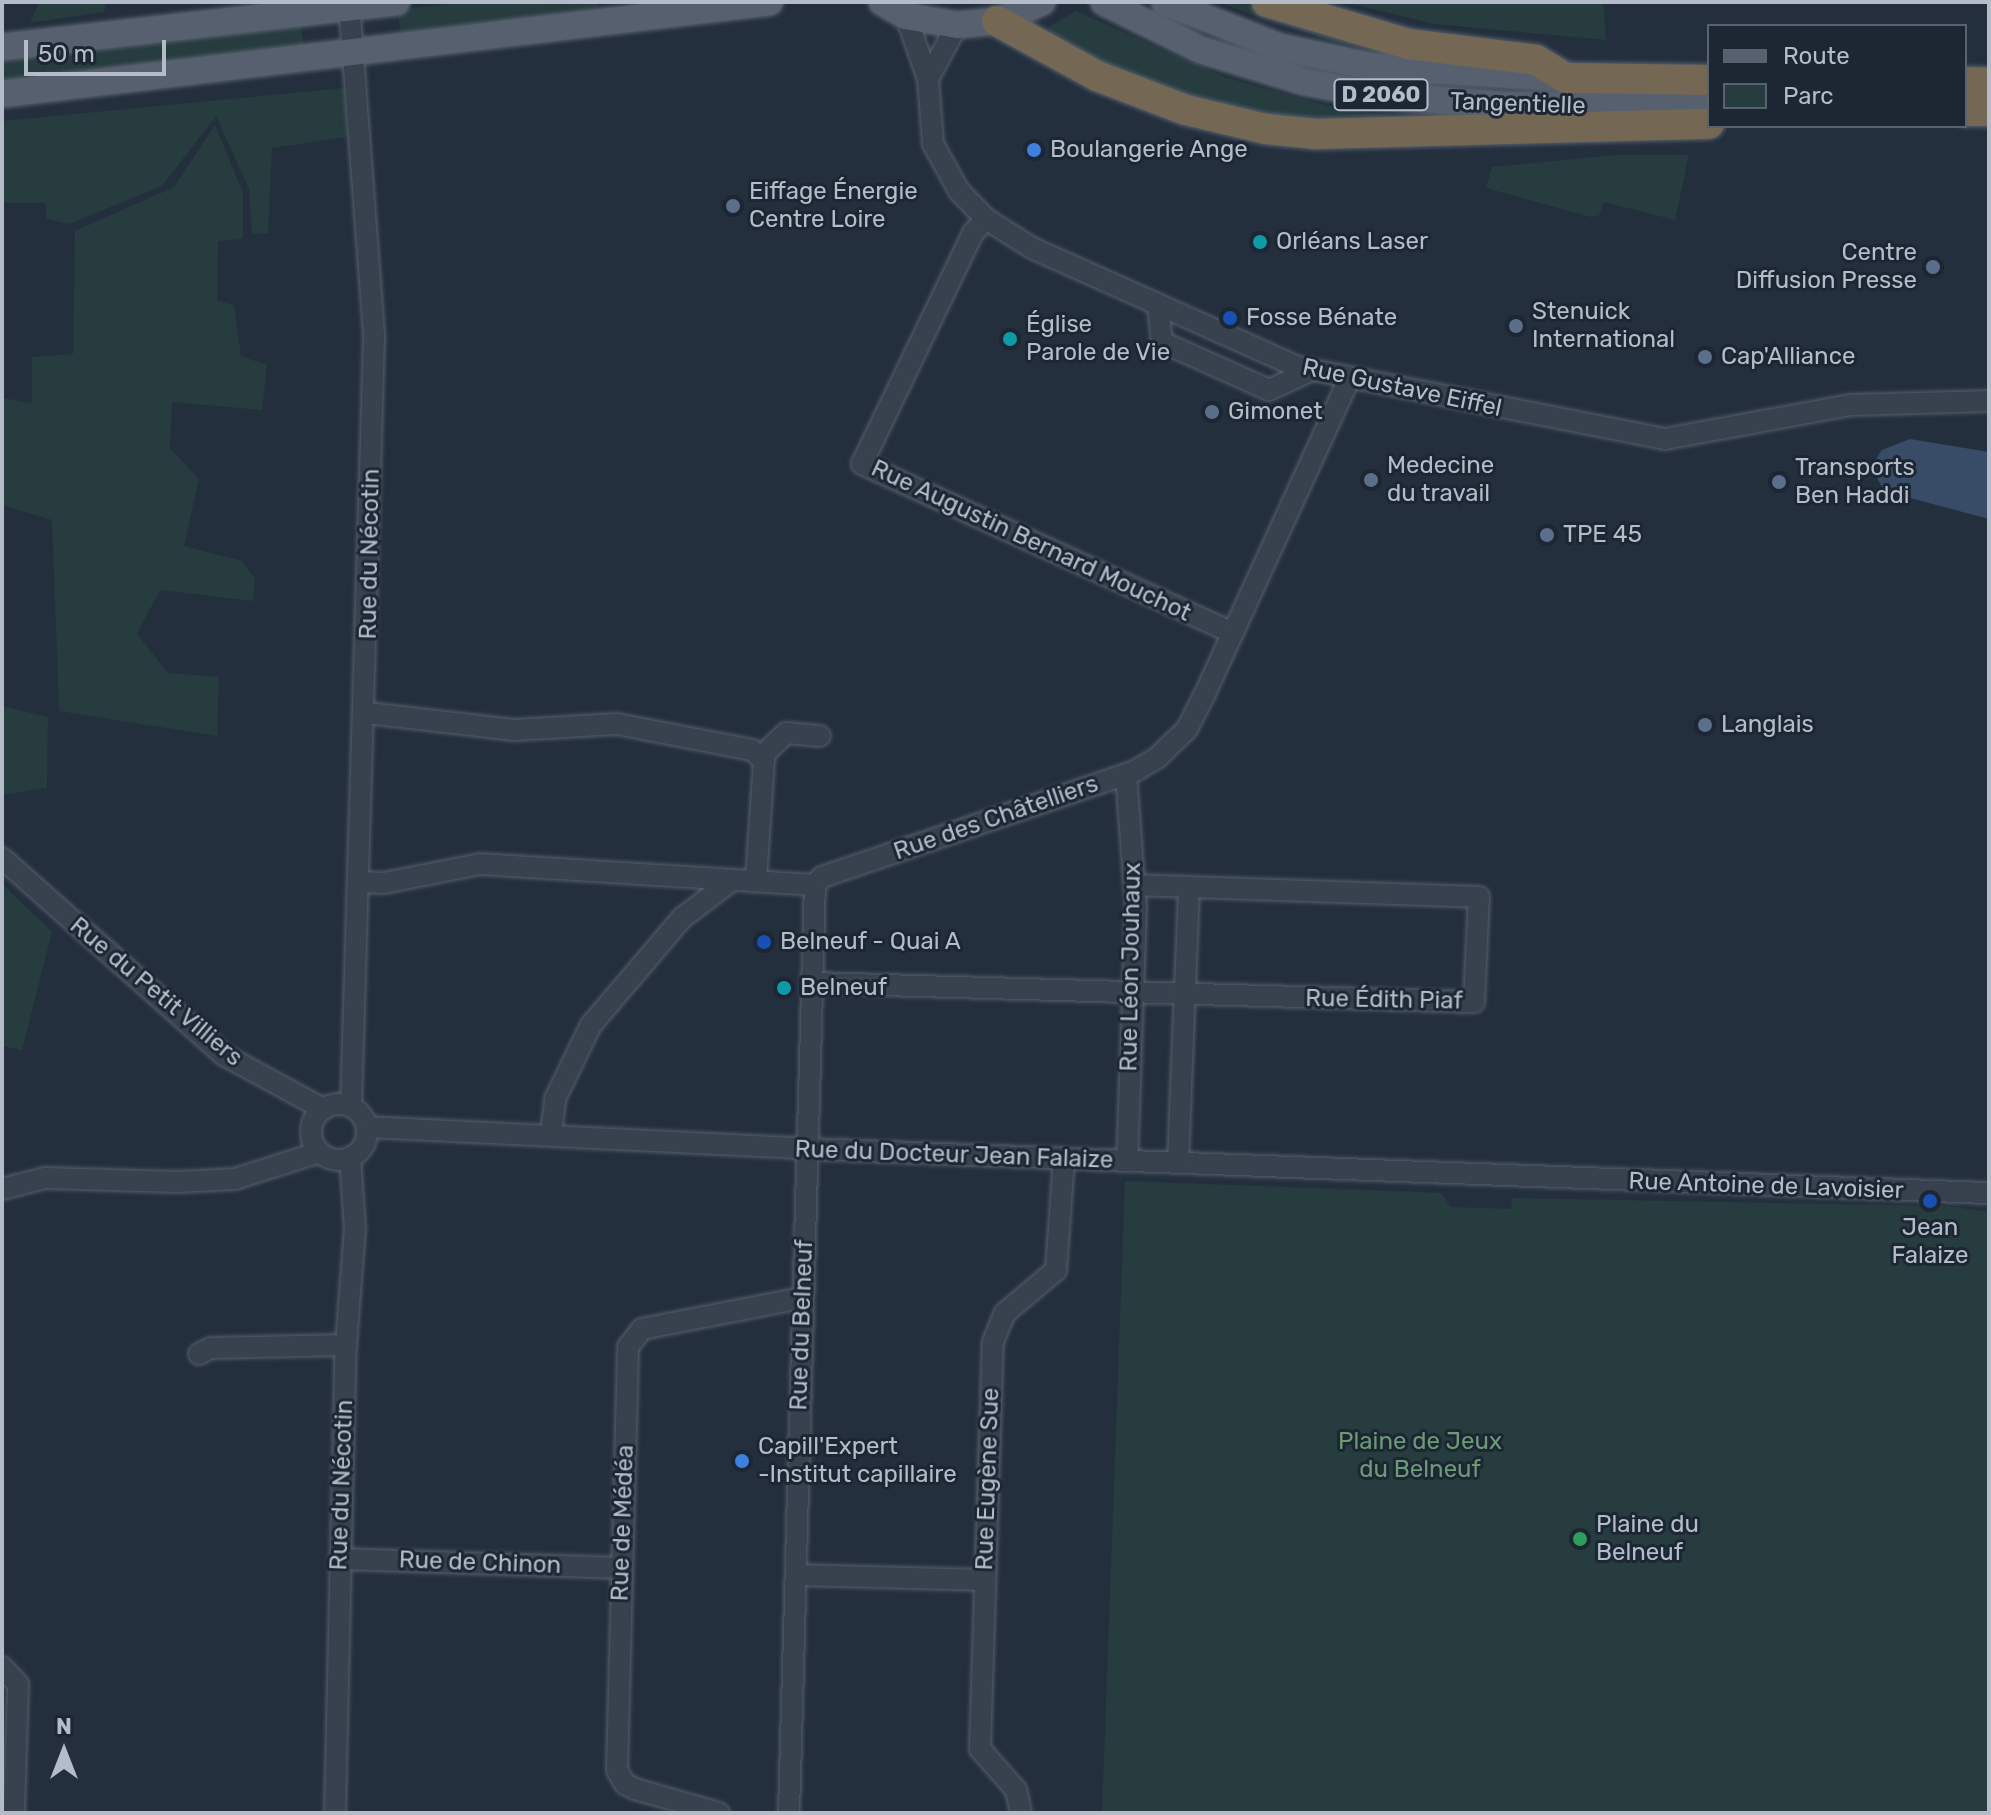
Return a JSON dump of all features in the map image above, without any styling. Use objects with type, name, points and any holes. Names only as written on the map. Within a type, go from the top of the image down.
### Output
[{"type":"highway","points":[[1267,2],[1408,44],[1536,60],[1566,78]]},
{"type":"highway","points":[[997,21],[1097,76],[1186,110],[1266,129],[1316,134],[1707,124]]},
{"type":"highway","name":"Tangentielle","points":[[1566,78],[1707,80]]},
{"type":"highway","points":[[1967,82],[1989,83]]},
{"type":"highway","points":[[1967,111],[1989,111]]},
{"type":"main road","points":[[2,47],[349,4],[396,2]]},
{"type":"main road","points":[[2,94],[770,2]]},
{"type":"main road","points":[[882,2],[906,16],[957,25],[997,21],[1042,2]]},
{"type":"main road","name":"Tangentielle","points":[[1165,2],[1280,47],[1374,67],[1566,78]]},
{"type":"main road","name":"Tangentielle","points":[[1110,6],[1227,58],[1305,82],[1373,95],[1504,105],[1707,108]]},
{"type":"street","name":"Rue du Nécotin","points":[[349,4],[355,50],[374,338],[367,713],[351,1107]]},
{"type":"street","name":"Rue Gustave Eiffel","points":[[906,16],[928,79],[933,144],[959,191],[986,219],[1017,240],[1158,305],[1312,370],[1665,439],[1851,405],[1989,401]]},
{"type":"street","points":[[928,79],[957,25]]},
{"type":"street","name":"Rue Augustin Bernard Mouchot","points":[[986,219],[973,233],[862,464],[1232,633]]},
{"type":"street","points":[[1158,305],[1162,342],[1269,390],[1312,370]]},
{"type":"street","name":"Rue des Châtelliers","points":[[358,882],[384,883],[480,864],[672,872],[731,881],[815,885],[822,877],[1126,774],[1157,758],[1187,729],[1349,379]]},
{"type":"street","points":[[367,713],[514,730],[617,724],[762,756]]},
{"type":"street","points":[[756,882],[762,756],[786,733],[820,736]]},
{"type":"street","name":"Rue Léon Jouhaux","points":[[1126,774],[1135,885],[1127,1161]]},
{"type":"street","name":"Rue du Petit Villiers","points":[[2,858],[224,1055],[323,1109]]},
{"type":"street","points":[[551,1134],[555,1099],[591,1025],[682,918],[731,881]]},
{"type":"street","name":"Rue du Belneuf","points":[[789,1813],[815,885]]},
{"type":"street","name":"Rue Édith Piaf","points":[[814,983],[1474,1002],[1479,897],[1135,885]]},
{"type":"street","points":[[1178,1163],[1189,887]]},
{"type":"street","points":[[351,1107],[367,1127],[362,1148],[350,1157],[334,1159],[320,1152],[311,1130],[323,1109],[351,1107]]},
{"type":"street","name":"Rue du Docteur Jean Falaize","points":[[367,1127],[809,1149],[1543,1179]]},
{"type":"street","points":[[2,1189],[45,1178],[177,1182],[235,1179],[320,1152]]},
{"type":"street","name":"Rue du Nécotin","points":[[335,1813],[346,1345],[355,1229],[350,1157]]},
{"type":"street","name":"Rue Eugène Sue","points":[[1021,1813],[1016,1790],[980,1749],[997,1324],[1056,1270],[1064,1158]]},
{"type":"street","name":"Rue Antoine de Lavoisier","points":[[1543,1179],[1989,1193]]},
{"type":"street","name":"Rue de Médéa","points":[[719,1813],[635,1789],[620,1777],[621,1568],[633,1337],[642,1329],[802,1298]]},
{"type":"street","points":[[199,1354],[211,1348],[346,1345]]},
{"type":"street","name":"Rue de Chinon","points":[[340,1559],[621,1568]]},
{"type":"street","points":[[796,1575],[985,1580]]},
{"type":"street","points":[[2,1667],[18,1684],[14,1813]]},
{"type":"green space","points":[[39,2],[107,2],[104,12],[30,23]]},
{"type":"green space","points":[[464,2],[597,2],[598,12],[401,35],[397,10]]},
{"type":"green space","points":[[1217,2],[1241,2],[1378,50],[1333,42]]},
{"type":"green space","points":[[1343,2],[1603,2],[1606,40],[1434,24]]},
{"type":"green space","points":[[1076,11],[1224,77],[1325,105],[1405,118],[1332,126],[1181,101],[1049,36],[1049,27]]},
{"type":"green space","points":[[300,22],[304,47],[2,85],[2,58]]},
{"type":"green space","points":[[345,88],[347,137],[272,148],[268,233],[252,234],[249,189],[216,116],[162,186],[69,224],[47,219],[45,203],[2,203],[2,121]]},
{"type":"green space","points":[[215,125],[243,193],[243,239],[218,241],[217,301],[234,305],[241,356],[267,365],[262,410],[172,402],[170,448],[199,479],[184,546],[242,561],[255,579],[253,601],[160,590],[137,634],[168,673],[219,677],[217,736],[59,711],[52,520],[2,505],[2,398],[32,403],[32,357],[73,354],[75,231],[174,187]]},
{"type":"green space","points":[[1615,155],[1689,155],[1675,220],[1604,202],[1599,215],[1591,217],[1486,188],[1492,167]]},
{"type":"green space","points":[[2,706],[48,717],[47,788],[2,795]]},
{"type":"green space","points":[[2,884],[52,932],[22,1050],[2,1046]]},
{"type":"green space","name":"Plaine du Belneuf","points":[[1125,1181],[1441,1193],[1451,1207],[1511,1209],[1512,1198],[1948,1206],[1989,1212],[1989,1813],[1102,1813]]},
{"type":"water","points":[[1910,439],[1989,452],[1989,519],[1884,491],[1873,470],[1876,459],[1882,450]]},
{"type":"place","name":"Boulangerie Ange","points":[[1034,150]]},
{"type":"place","name":"Eiffage Énergie Centre Loire","points":[[733,206]]},
{"type":"place","name":"Orléans Laser","points":[[1260,242]]},
{"type":"place","name":"Centre Diffusion Presse","points":[[1933,267]]},
{"type":"place","name":"Fosse Bénate","points":[[1230,318]]},
{"type":"place","name":"Stenuick International","points":[[1516,326]]},
{"type":"place","name":"Église Parole de Vie","points":[[1010,339]]},
{"type":"place","name":"Cap'Alliance","points":[[1705,357]]},
{"type":"place","name":"Gimonet","points":[[1212,412]]},
{"type":"place","name":"Medecine du travail","points":[[1371,480]]},
{"type":"place","name":"Transports Ben Haddi","points":[[1779,482]]},
{"type":"place","name":"TPE 45","points":[[1547,535]]},
{"type":"place","name":"Langlais","points":[[1705,725]]},
{"type":"place","name":"Belneuf - Quai A","points":[[764,942]]},
{"type":"place","name":"Belneuf","points":[[784,988]]},
{"type":"place","name":"Jean Falaize","points":[[1930,1201]]},
{"type":"place","name":"Capill'Expert -Institut capillaire","points":[[742,1461]]},
{"type":"place","name":"Plaine du Belneuf","points":[[1580,1539]]},
{"type":"park label","name":"Plaine de Jeux du Belneuf","points":[[1420,1456]]}]
